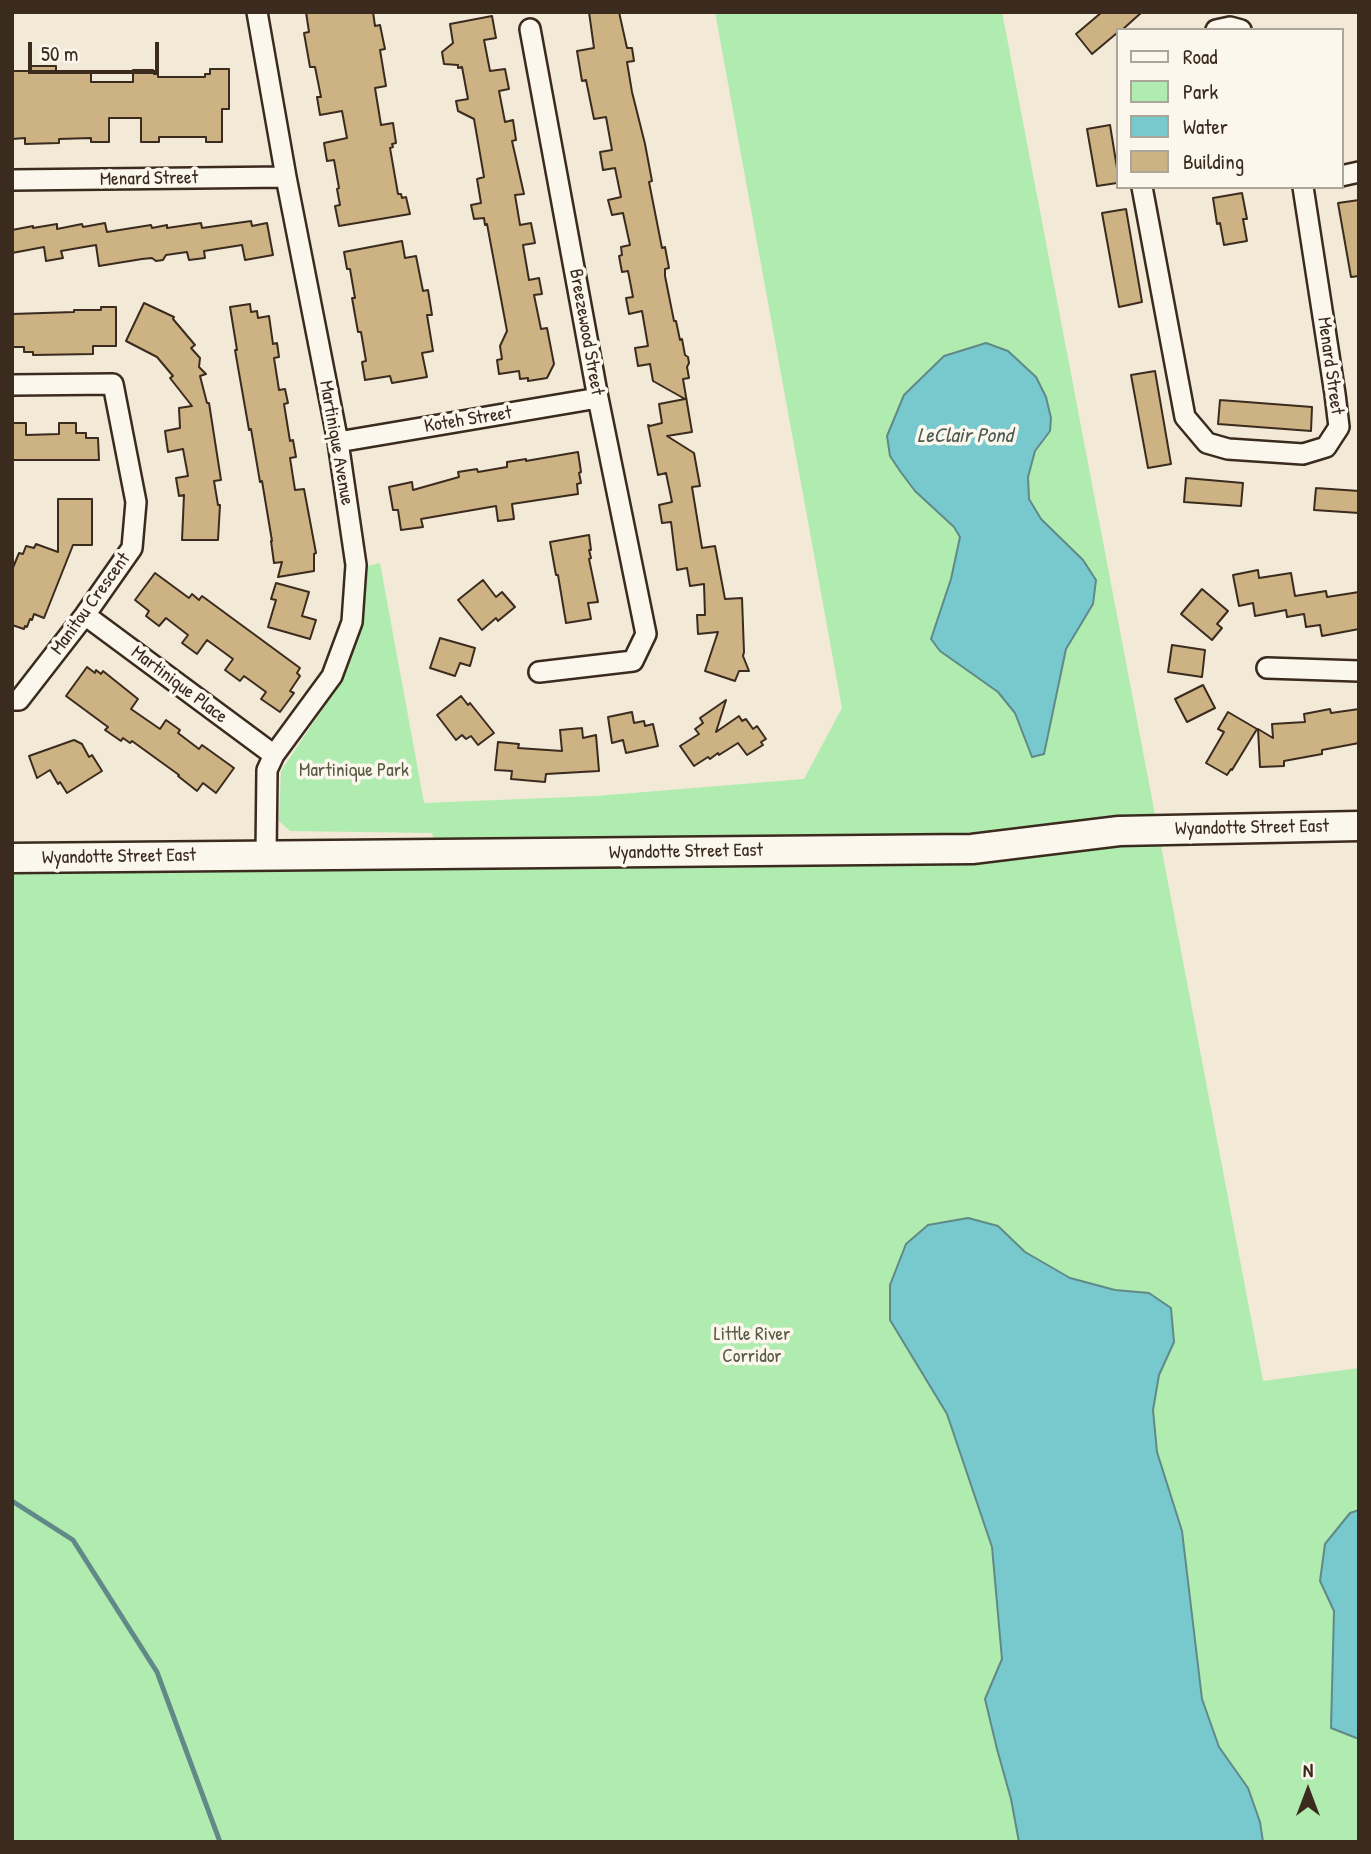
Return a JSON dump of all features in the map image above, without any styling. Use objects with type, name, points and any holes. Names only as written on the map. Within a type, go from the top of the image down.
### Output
[{"type":"street","name":"Martinique Avenue","points":[[257,12],[338,442],[356,565],[352,622],[332,676],[274,755],[267,770],[266,855]]},
{"type":"street","name":"Breezewood Street","points":[[530,29],[598,398],[646,634],[633,661],[539,672]]},
{"type":"street","name":"Menard Street","points":[[12,180],[286,177]]},
{"type":"street","name":"Menard Street","points":[[1142,189],[1185,416],[1207,443],[1228,449],[1303,454],[1326,447],[1339,427],[1303,189]]},
{"type":"street","name":"Manitou Crescent","points":[[12,385],[113,384],[136,502],[132,548],[85,615],[19,700],[12,700]]},
{"type":"street","name":"Koteh Street","points":[[338,442],[598,398]]},
{"type":"street","name":"Martinique Place","points":[[85,615],[274,755]]},
{"type":"street","points":[[1267,668],[1359,671]]},
{"type":"street","name":"Wyandotte Street East","points":[[12,858],[972,849],[1119,831],[1359,826]]},
{"type":"green space","name":"Little River Corridor","points":[[715,12],[1002,12],[1263,1381],[1359,1368],[1359,1842],[12,1842],[12,858],[437,853],[432,833],[290,831],[279,821],[281,771],[345,671],[359,633],[367,566],[380,563],[424,803],[596,796],[804,779],[842,708]]},
{"type":"water","name":"LeClair Pond","points":[[986,343],[1008,351],[1036,377],[1046,397],[1051,418],[1050,431],[1035,451],[1028,477],[1029,499],[1041,519],[1083,560],[1096,580],[1093,604],[1066,649],[1044,754],[1032,757],[1015,713],[998,692],[940,651],[931,639],[951,579],[960,537],[954,527],[915,491],[900,471],[890,456],[887,436],[904,395],[944,356]]},
{"type":"water","points":[[968,1218],[998,1226],[1025,1252],[1070,1278],[1115,1290],[1149,1293],[1171,1308],[1174,1342],[1159,1375],[1153,1410],[1157,1452],[1182,1531],[1202,1699],[1219,1747],[1248,1788],[1260,1822],[1263,1842],[1019,1842],[1011,1799],[985,1699],[1002,1659],[992,1547],[947,1414],[890,1320],[890,1285],[906,1244],[928,1225]]},
{"type":"water","points":[[1359,1510],[1359,1739],[1331,1728],[1334,1611],[1320,1581],[1325,1544],[1350,1513]]},
{"type":"building","points":[[306,12],[373,12],[375,26],[380,25],[385,49],[380,50],[386,86],[375,88],[381,125],[393,123],[396,143],[390,148],[398,194],[401,194],[402,198],[406,197],[410,214],[339,226],[335,206],[340,205],[339,188],[334,160],[327,161],[324,143],[347,138],[342,111],[320,115],[317,97],[321,97],[315,67],[310,67],[304,33],[309,32]]},
{"type":"building","points":[[589,12],[619,12],[627,48],[632,48],[634,61],[627,62],[652,181],[649,182],[662,248],[665,247],[669,268],[665,269],[665,276],[674,321],[689,363],[689,378],[683,379],[692,432],[667,436],[694,453],[700,486],[692,487],[702,548],[715,546],[725,599],[742,598],[743,656],[749,671],[739,671],[735,681],[705,671],[718,632],[698,634],[697,615],[705,615],[704,584],[690,586],[687,568],[677,570],[671,522],[662,523],[659,505],[672,502],[666,473],[658,475],[648,425],[662,423],[659,404],[685,399],[653,381],[650,364],[638,366],[635,348],[648,346],[642,311],[629,314],[626,298],[633,297],[628,271],[622,272],[619,256],[622,255],[621,247],[630,245],[623,213],[612,215],[608,200],[621,197],[615,168],[603,170],[600,152],[612,150],[606,117],[594,119],[586,80],[582,81],[577,51],[594,48]]},
{"type":"building","points":[[1102,12],[1142,12],[1124,28],[1116,28],[1116,34],[1092,54],[1076,34]]},
{"type":"building","points":[[492,16],[496,38],[484,40],[490,71],[505,69],[509,89],[499,91],[505,122],[513,120],[516,140],[512,141],[524,194],[515,195],[520,225],[531,223],[535,243],[523,245],[529,280],[539,278],[542,294],[534,295],[541,329],[547,328],[554,364],[547,378],[528,381],[528,378],[520,379],[519,371],[499,374],[497,360],[502,359],[500,346],[507,331],[487,224],[485,225],[484,218],[474,219],[471,205],[481,203],[477,179],[484,177],[474,119],[458,111],[456,101],[468,99],[462,67],[444,64],[442,52],[453,43],[450,24]]},
{"type":"building","points":[[30,66],[56,66],[56,71],[91,71],[91,82],[133,82],[133,70],[153,70],[158,77],[205,77],[205,74],[210,74],[210,69],[229,69],[229,109],[222,109],[222,142],[206,142],[206,137],[159,137],[159,142],[141,142],[141,118],[109,118],[109,142],[91,142],[91,138],[25,144],[25,138],[12,139],[12,71],[30,71]]},
{"type":"building","points":[[1110,125],[1116,162],[1116,183],[1097,186],[1087,129]]},
{"type":"building","points":[[1242,193],[1247,219],[1243,219],[1247,241],[1224,245],[1213,198]]},
{"type":"building","points":[[1359,200],[1359,276],[1351,277],[1338,203]]},
{"type":"building","points":[[1126,209],[1142,302],[1119,307],[1102,213]]},
{"type":"building","points":[[251,221],[252,226],[267,223],[273,255],[245,260],[242,245],[204,251],[205,258],[189,260],[187,252],[166,255],[163,260],[156,261],[152,258],[99,266],[96,245],[61,251],[63,258],[46,261],[44,247],[12,253],[12,230],[33,226],[57,224],[57,229],[105,223],[107,232],[151,225],[152,228],[167,225],[167,228],[201,223],[202,228]]},
{"type":"building","points":[[402,241],[405,258],[416,256],[423,291],[428,290],[432,315],[427,315],[433,351],[422,353],[427,377],[392,383],[390,376],[365,380],[362,362],[366,361],[352,298],[355,298],[350,269],[347,269],[344,252]]},
{"type":"building","points":[[144,303],[174,317],[195,345],[191,348],[200,358],[199,367],[206,374],[200,376],[209,403],[221,480],[214,481],[220,505],[218,540],[182,540],[184,495],[179,496],[176,478],[188,476],[183,449],[168,452],[165,431],[180,428],[179,408],[192,406],[157,357],[126,341]]},
{"type":"building","points":[[250,304],[251,312],[257,311],[258,318],[269,316],[273,344],[277,343],[279,357],[274,358],[279,390],[285,389],[288,403],[284,404],[290,441],[293,440],[296,457],[290,458],[295,490],[304,489],[316,553],[314,571],[278,577],[282,562],[274,563],[262,481],[260,482],[251,429],[249,430],[235,350],[230,307]]},
{"type":"building","points":[[101,307],[116,307],[116,346],[93,346],[93,354],[33,355],[33,352],[24,352],[24,347],[12,347],[12,314],[101,310]]},
{"type":"building","points":[[1155,371],[1171,464],[1148,468],[1131,375]]},
{"type":"building","points":[[1220,400],[1312,407],[1311,431],[1218,424]]},
{"type":"building","points":[[12,423],[26,423],[26,435],[59,434],[59,423],[76,423],[76,433],[86,433],[86,438],[98,438],[99,460],[12,460]]},
{"type":"building","points":[[578,452],[581,483],[577,484],[578,494],[512,504],[514,519],[498,521],[496,506],[421,519],[423,527],[401,530],[398,510],[393,510],[389,487],[412,482],[413,490],[459,477],[458,472],[477,469],[478,472],[507,467],[507,462]]},
{"type":"building","points":[[1186,478],[1243,483],[1241,506],[1184,502]]},
{"type":"building","points":[[1316,488],[1359,491],[1359,513],[1314,510]]},
{"type":"building","points":[[58,499],[92,499],[92,545],[73,545],[44,618],[34,614],[24,629],[12,625],[12,570],[19,553],[23,554],[26,546],[34,548],[36,544],[58,552]]},
{"type":"building","points":[[589,535],[589,559],[598,602],[588,603],[591,619],[566,623],[550,542]]},
{"type":"building","points":[[1258,570],[1259,578],[1291,573],[1295,596],[1326,591],[1327,597],[1359,592],[1359,629],[1322,636],[1320,625],[1306,627],[1304,614],[1287,617],[1286,610],[1255,616],[1253,603],[1239,606],[1233,575]]},
{"type":"building","points":[[155,573],[189,598],[192,594],[199,600],[202,596],[300,668],[297,673],[300,676],[290,691],[294,693],[280,712],[261,699],[266,692],[244,676],[240,681],[225,670],[233,659],[207,640],[197,654],[182,643],[188,635],[166,618],[159,626],[146,616],[149,611],[135,600]]},
{"type":"building","points":[[483,580],[496,597],[502,592],[515,607],[482,630],[458,600]]},
{"type":"building","points":[[276,583],[309,592],[302,616],[316,620],[310,639],[268,627],[276,600],[271,599]]},
{"type":"building","points":[[1202,589],[1228,611],[1217,624],[1222,628],[1212,640],[1181,614]]},
{"type":"building","points":[[440,638],[475,648],[470,666],[460,663],[455,676],[430,668]]},
{"type":"building","points":[[1172,645],[1205,650],[1202,677],[1168,672]]},
{"type":"building","points":[[87,667],[95,673],[96,670],[101,674],[103,671],[138,699],[131,709],[160,729],[166,720],[199,749],[202,745],[234,768],[216,793],[203,783],[197,791],[132,741],[130,743],[123,738],[121,741],[105,730],[108,727],[66,696]]},
{"type":"building","points":[[1203,685],[1215,708],[1187,722],[1175,699]]},
{"type":"building","points":[[461,696],[494,733],[478,745],[471,736],[466,739],[462,735],[456,740],[437,715]]},
{"type":"building","points":[[726,700],[716,732],[739,716],[742,721],[746,719],[753,729],[757,726],[766,739],[761,742],[763,745],[747,755],[738,743],[694,766],[680,746],[699,734],[695,729],[703,723],[700,718]]},
{"type":"building","points":[[1330,709],[1331,713],[1359,709],[1359,743],[1284,761],[1284,766],[1260,767],[1258,729],[1273,738],[1272,724],[1305,722],[1304,714]]},
{"type":"building","points":[[632,712],[634,723],[644,721],[645,726],[653,724],[658,746],[626,753],[623,740],[612,743],[608,717]]},
{"type":"building","points":[[1228,712],[1257,729],[1227,775],[1206,763],[1224,732],[1218,729]]},
{"type":"building","points":[[582,728],[583,738],[596,735],[599,771],[546,774],[545,782],[511,779],[512,771],[495,770],[498,742],[519,744],[518,748],[562,751],[560,730]]},
{"type":"building","points":[[74,740],[82,744],[89,757],[92,755],[102,771],[67,793],[50,770],[37,778],[29,756]]},
{"type":"waterway","points":[[12,1501],[73,1540],[157,1672],[220,1842]]},
{"type":"park label","name":"Martinique Park","points":[[354,771]]}]
